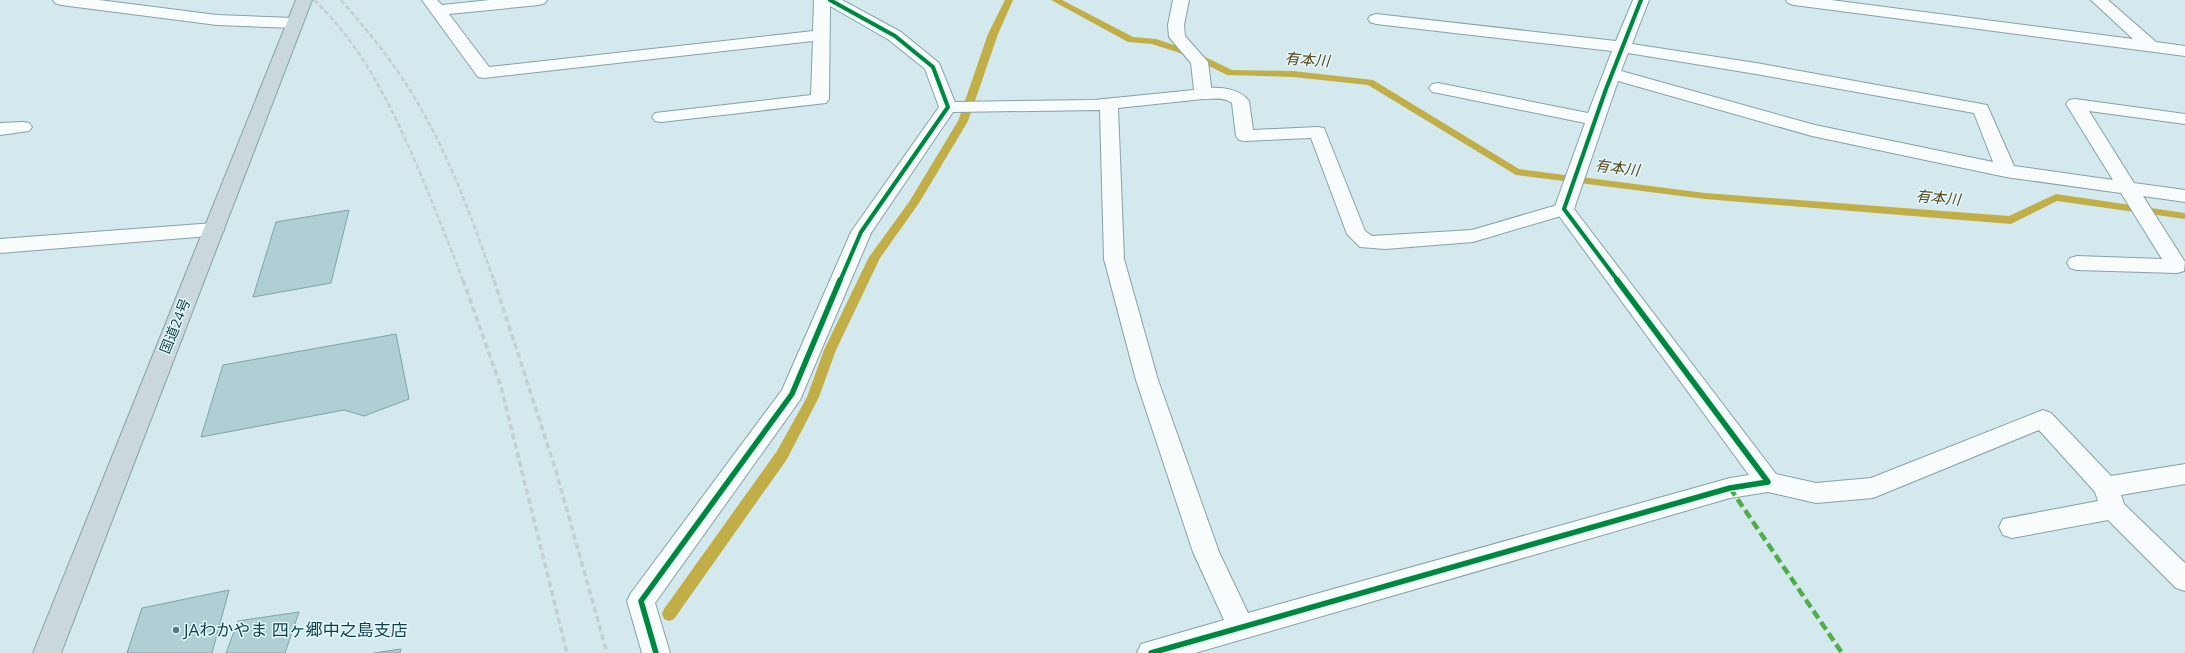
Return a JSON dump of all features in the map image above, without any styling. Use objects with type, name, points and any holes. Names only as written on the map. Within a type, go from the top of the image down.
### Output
[{"type":"highway","name":"国道24号","points":[[47,653],[304,0]]},
{"type":"street","points":[[61,0],[217,20],[294,23]]},
{"type":"street","points":[[433,5],[539,0]]},
{"type":"street","points":[[661,117],[820,99],[822,0]]},
{"type":"street","points":[[830,0],[895,36],[933,66],[948,107]]},
{"type":"street","points":[[948,107],[1109,103],[1203,94],[1199,62],[1177,37],[1176,25],[1181,0]]},
{"type":"street","points":[[1641,0],[1595,120],[1572,189],[1768,482]]},
{"type":"street","points":[[1794,0],[2185,51]]},
{"type":"street","points":[[2099,0],[2150,46]]},
{"type":"street","points":[[433,5],[484,72],[821,35]]},
{"type":"street","points":[[1376,19],[1459,29],[1495,30],[1622,47],[1981,109],[2006,171]]},
{"type":"street","points":[[1612,74],[1812,130],[2006,171],[2132,194],[2185,196]]},
{"type":"street","points":[[1438,88],[1595,120]]},
{"type":"street","points":[[1109,103],[1114,259],[1147,380],[1206,552],[1241,628]]},
{"type":"street","points":[[2181,272],[2075,104],[2185,118]]},
{"type":"street","points":[[656,653],[641,601],[792,394],[861,232],[948,107]]},
{"type":"street","points":[[0,129],[23,127]]},
{"type":"street","points":[[0,246],[214,230]]},
{"type":"street","points":[[2077,263],[2181,272]]},
{"type":"street","points":[[1151,653],[1722,490],[1768,482],[1816,493],[1873,488],[2043,419],[2109,498],[2185,580]]},
{"type":"street","points":[[2012,527],[2185,474]]},
{"type":"lane","points":[[1203,94],[1222,92],[1232,95],[1240,101],[1245,136],[1318,132],[1357,234],[1367,242],[1385,243],[1473,236],[1572,189]]},
{"type":"building","points":[[349,210],[331,283],[253,297],[276,222]]},
{"type":"building","points":[[396,334],[409,399],[364,416],[344,410],[201,437],[223,365]]},
{"type":"building","name":"JAわかやま 四ヶ郷中之島支店","points":[[229,590],[212,653],[127,653],[142,608]]},
{"type":"building","points":[[299,612],[285,653],[226,653],[238,621]]},
{"type":"building","points":[[401,649],[400,653],[374,653]]},
{"type":"waterway","points":[[669,614],[782,455],[813,397],[830,350],[875,257],[914,203],[963,121],[993,34],[1009,0]]},
{"type":"waterway","name":"有本川","points":[[1055,0],[1131,40],[1153,41],[1192,54],[1230,73],[1293,74],[1370,82],[1516,172],[1705,196],[2011,220],[2056,197],[2185,216]]},
{"type":"railway","points":[[314,0],[352,43],[382,92],[408,144],[463,281]]},
{"type":"railway","points":[[341,0],[390,61],[408,87],[428,122],[460,189],[494,281]]},
{"type":"railway","points":[[463,280],[501,387],[567,653]]},
{"type":"railway","points":[[494,280],[556,471],[607,653]]},
{"type":"marked path","points":[[1730,488],[1842,653]]},
{"type":"cycle path","points":[[656,653],[641,601],[792,394],[861,232],[948,107],[933,67],[895,36],[830,0]]},
{"type":"cycle path","points":[[1151,653],[1730,488],[1768,482],[1564,209],[1606,89],[1641,0]]},
{"type":"place","name":"JAわかやま 四ヶ郷中之島支店","points":[[176,630]]}]
